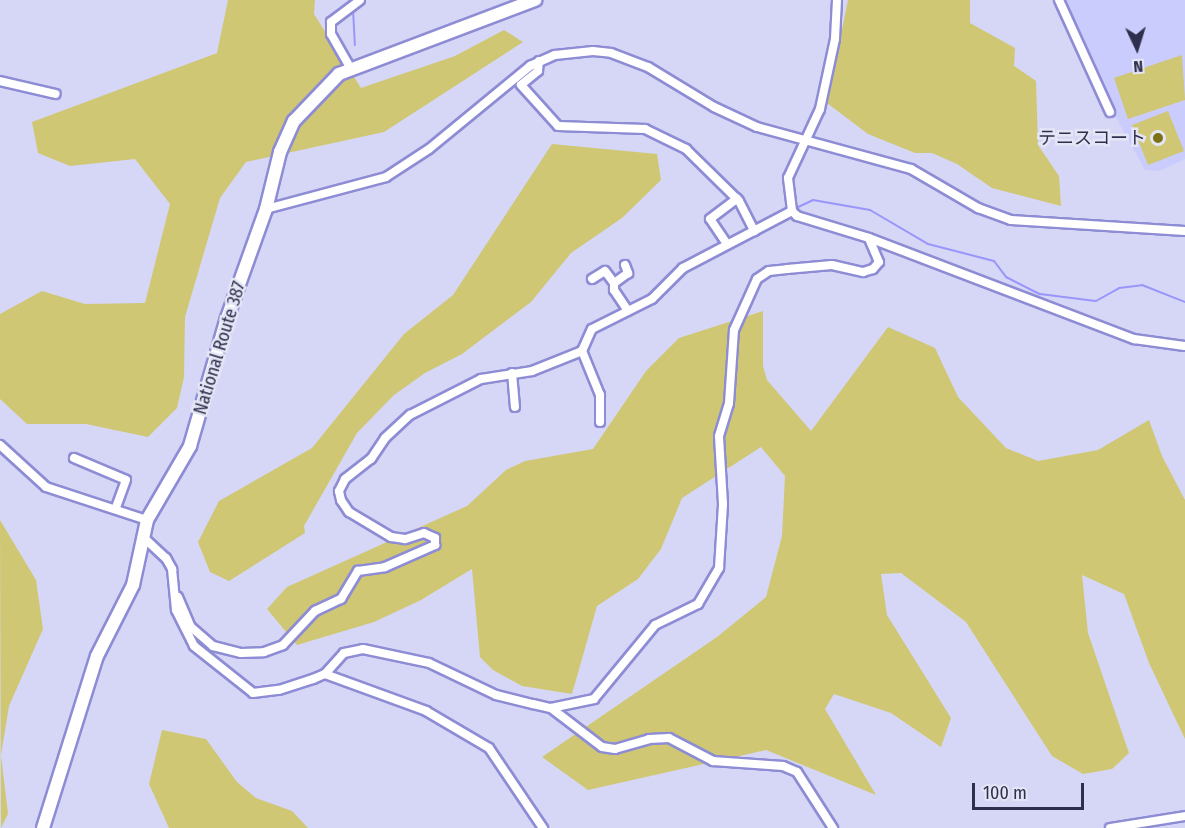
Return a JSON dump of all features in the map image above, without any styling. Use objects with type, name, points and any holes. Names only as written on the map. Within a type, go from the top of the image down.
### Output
[{"type":"highway","name":"National Route 387","points":[[43,828],[97,656],[133,585],[147,520],[190,446],[227,318],[266,209],[280,152],[294,121],[339,74],[535,0]]},
{"type":"street","points":[[351,69],[331,34],[331,22],[360,0]]},
{"type":"street","points":[[837,0],[835,39],[820,109],[788,178],[792,211],[797,216],[869,238],[1134,339],[1185,346]]},
{"type":"street","points":[[1059,0],[1110,112]]},
{"type":"street","points":[[266,209],[386,177],[429,149],[539,61],[572,51],[611,53],[648,67],[735,118],[910,169],[978,207],[1011,220],[1185,231]]},
{"type":"street","points":[[539,61],[537,70],[521,86],[558,126],[645,129],[686,149],[737,199],[754,231]]},
{"type":"street","points":[[0,81],[57,94]]},
{"type":"street","points":[[727,244],[710,219],[737,199]]},
{"type":"street","points":[[600,422],[600,396],[582,351],[592,329],[652,299],[683,268],[792,211]]},
{"type":"street","points":[[551,708],[594,699],[655,625],[698,604],[718,568],[723,504],[719,436],[729,403],[734,330],[757,279],[769,271],[832,265],[863,272],[873,269],[879,262],[869,238]]},
{"type":"street","points":[[614,283],[628,273],[625,265]]},
{"type":"street","points":[[592,279],[605,271],[614,283],[615,293],[628,311]]},
{"type":"street","points":[[175,596],[180,597],[190,627],[213,646],[241,653],[264,652],[291,640],[309,616],[341,599],[358,571],[403,561],[435,544],[435,538],[424,533],[405,539],[391,537],[349,512],[339,491],[345,479],[371,459],[385,438],[410,415],[481,379],[532,370],[566,354],[582,351]]},
{"type":"street","points":[[512,373],[515,407]]},
{"type":"street","points":[[0,445],[46,487],[83,501],[116,508],[147,520]]},
{"type":"street","points":[[74,458],[126,480],[116,508]]},
{"type":"street","points":[[142,536],[166,558],[176,610],[194,646],[253,693],[279,690],[325,674],[344,653],[363,649],[429,663],[496,695],[551,708],[602,747],[615,749],[649,739],[669,738],[713,761],[783,766],[797,772],[834,828]]},
{"type":"street","points":[[325,674],[426,711],[489,748],[543,828]]},
{"type":"street","points":[[1110,828],[1185,816]]},
{"type":"shaded area","points":[[228,0],[315,0],[314,14],[361,88],[455,56],[504,30],[523,42],[384,132],[246,162],[220,198],[185,317],[184,377],[177,408],[148,437],[86,424],[27,424],[0,399],[0,314],[42,291],[85,304],[145,303],[170,204],[135,159],[70,166],[38,153],[32,122],[217,53]]},
{"type":"shaded area","points":[[848,0],[970,0],[970,23],[1015,48],[1014,66],[1036,81],[1038,145],[1059,176],[1061,206],[992,188],[957,164],[932,153],[915,153],[868,134],[827,103]]},
{"type":"shaded area","points":[[1064,0],[1185,0],[1185,159],[1159,171],[1145,170],[1120,125]]},
{"type":"shaded area","points":[[1182,55],[1185,100],[1128,119],[1114,78]]},
{"type":"shaded area","name":"テニスコート","points":[[1168,111],[1184,151],[1148,165],[1132,125]]},
{"type":"shaded area","points":[[552,144],[657,154],[661,180],[622,218],[571,253],[531,302],[462,354],[425,373],[394,395],[357,433],[304,526],[305,533],[229,581],[210,572],[198,542],[219,501],[312,448],[404,334],[453,295]]},
{"type":"shaded area","points":[[763,311],[763,366],[767,380],[811,431],[888,327],[935,348],[958,397],[1006,448],[1038,461],[1098,450],[1149,420],[1162,456],[1185,500],[1185,739],[1149,663],[1124,594],[1082,575],[1088,633],[1129,753],[1112,769],[1083,774],[1052,756],[966,622],[901,573],[881,574],[887,615],[951,718],[941,747],[891,713],[834,694],[825,709],[876,795],[766,750],[588,790],[542,757],[717,637],[766,597],[782,536],[785,476],[761,447],[682,498],[661,549],[638,579],[597,606],[572,694],[522,686],[493,670],[480,657],[472,569],[421,600],[374,622],[297,645],[267,609],[287,587],[467,506],[506,470],[525,461],[593,449],[646,371],[679,338]]},
{"type":"shaded area","points":[[0,520],[36,580],[43,629],[9,706],[1,755],[8,814],[1,828]]},
{"type":"shaded area","points":[[162,730],[206,739],[237,782],[256,798],[292,811],[308,828],[169,828],[149,784]]},
{"type":"waterway","points":[[353,9],[355,45]]},
{"type":"waterway","points":[[796,208],[813,200],[870,210],[928,244],[994,261],[1006,277],[1040,294],[1096,301],[1119,288],[1142,285],[1185,302]]},
{"type":"place","name":"テニスコート","points":[[1158,138]]}]
